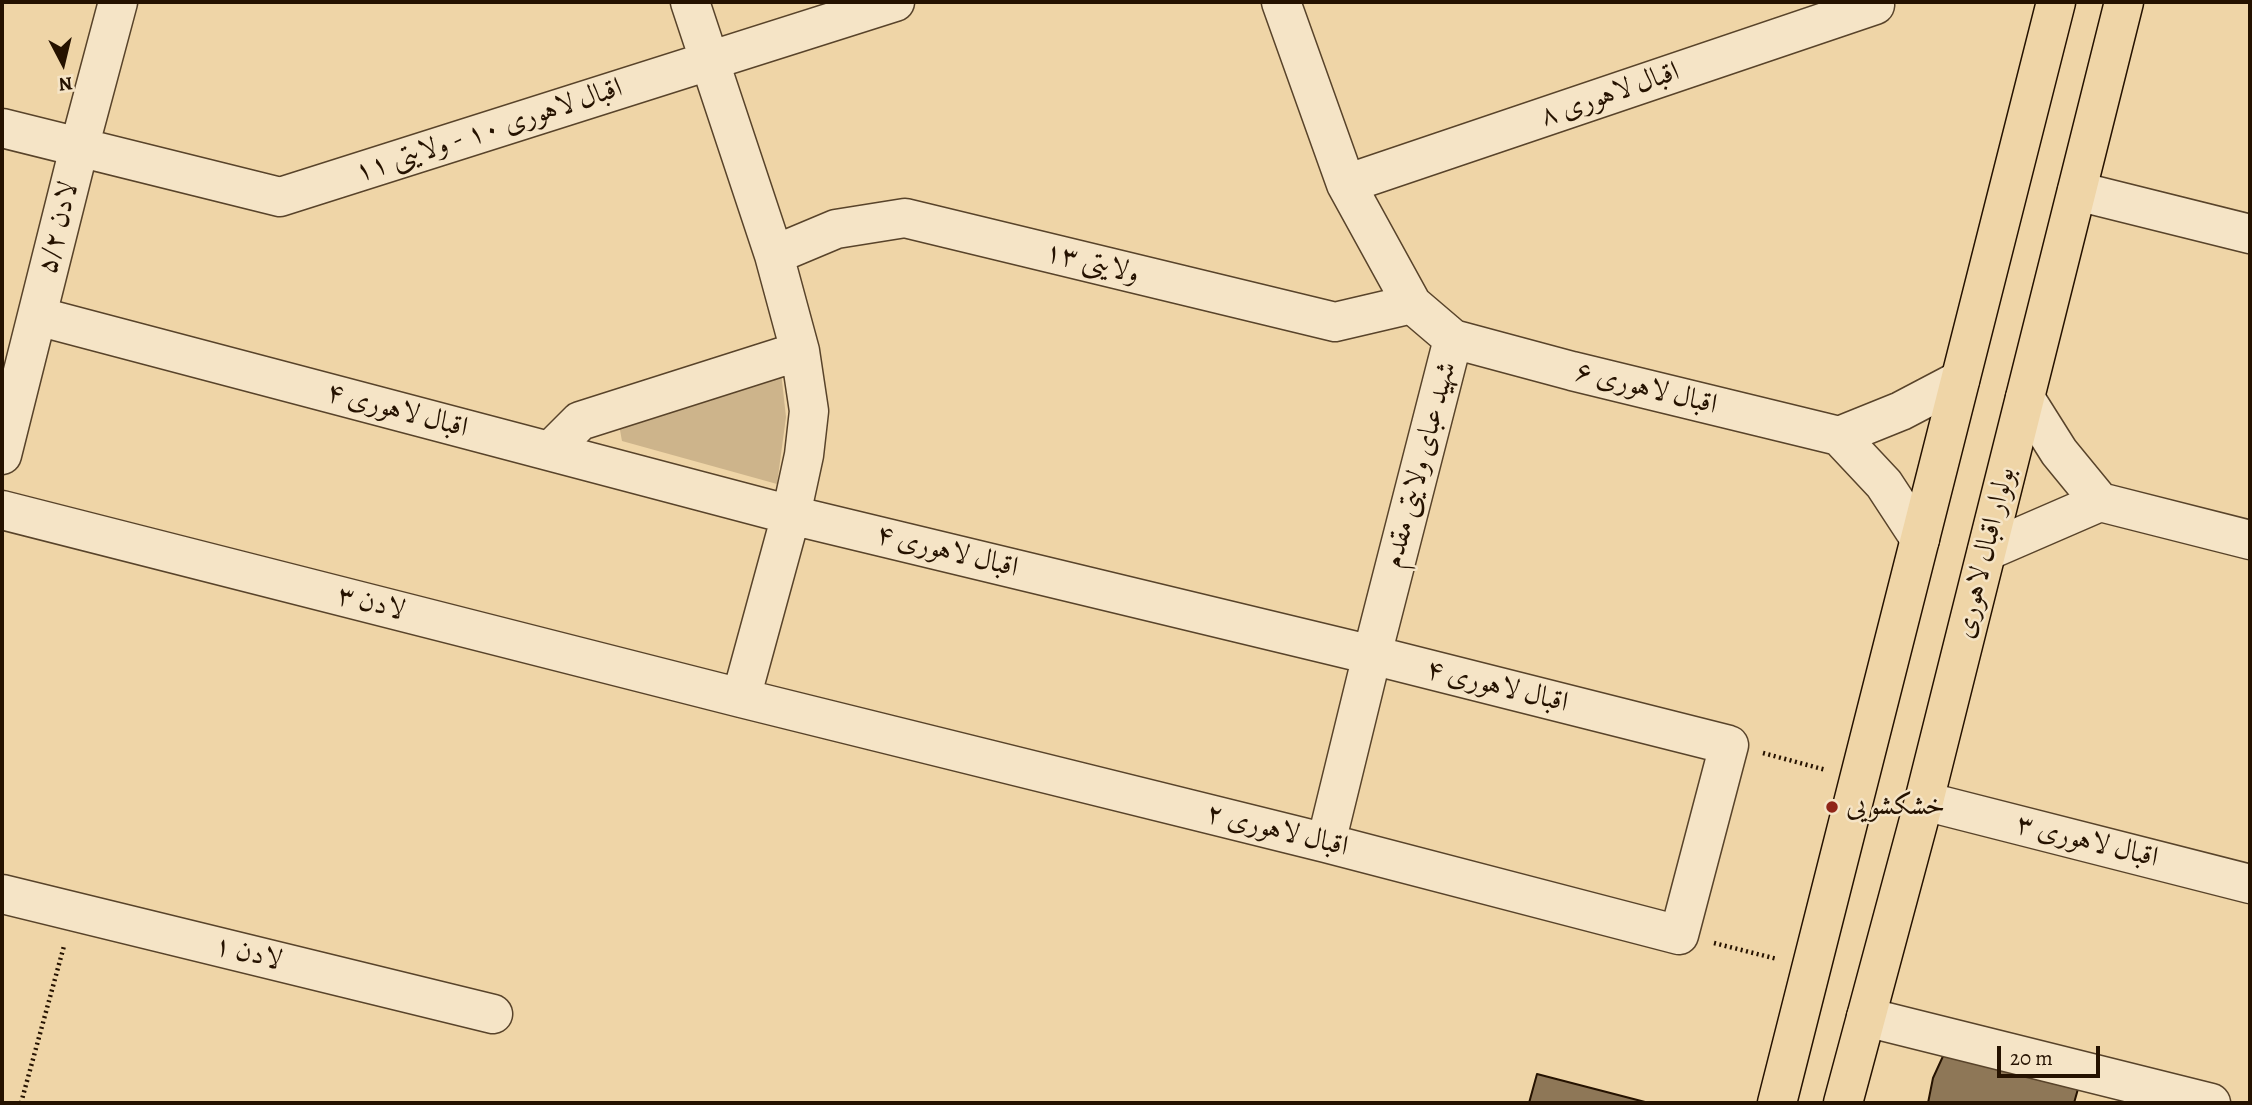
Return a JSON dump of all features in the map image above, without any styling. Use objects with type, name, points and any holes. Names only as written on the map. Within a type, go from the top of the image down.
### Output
[{"type":"main road","points":[[1777,1103],[2056,2]]},
{"type":"main road","name":"بولوار اقبال لاهوری","points":[[1843,1103],[1924,801],[2124,2]]},
{"type":"street","name":"لادن ۵/۲","points":[[2,456],[118,2]]},
{"type":"street","points":[[690,2],[774,255],[800,351],[809,411],[804,454],[791,515],[741,698]]},
{"type":"street","name":"اقبال لاهوری ۱۰ - ولایتی ۱۱","points":[[2,128],[280,197],[895,2]]},
{"type":"street","name":"شهید عبای ولایتی مقدم","points":[[1281,2],[1346,184],[1412,304],[1453,339],[1326,843]]},
{"type":"street","name":"اقبال لاهوری ۸","points":[[1346,184],[1875,5]]},
{"type":"street","points":[[2077,191],[2250,234]]},
{"type":"street","name":"ولایتی ۱۳","points":[[774,255],[836,229],[905,218],[1335,322],[1412,304]]},
{"type":"street","name":"اقبال لاهوری ۴","points":[[37,316],[791,515],[1728,744]]},
{"type":"street","name":"اقبال لاهوری ۶","points":[[1453,339],[1839,436]]},
{"type":"street","points":[[550,451],[580,421],[800,351]]},
{"type":"street","points":[[1920,539],[1884,484],[1839,436],[1902,411],[1960,380]]},
{"type":"street","points":[[2025,398],[2059,452],[2100,502],[2250,540]]},
{"type":"street","points":[[1987,551],[2100,502]]},
{"type":"street","name":"لادن ۳","points":[[2,510],[741,698]]},
{"type":"street","name":"اقبال لاهوری ۲","points":[[741,698],[1326,843],[1679,935]]},
{"type":"street","points":[[1679,935],[1728,744]]},
{"type":"street","name":"اقبال لاهوری ۳","points":[[1924,801],[2250,884]]},
{"type":"street","name":"لادن ۱","points":[[2,894],[493,1014]]},
{"type":"street","points":[[1866,1017],[2211,1103]]},
{"type":"path","points":[[1728,744],[1859,778]]},
{"type":"path","points":[[21,1103],[74,912]]},
{"type":"path","points":[[1679,935],[1811,967]]},
{"type":"shaded area","points":[[781,372],[786,417],[777,484],[622,441],[618,419]]},
{"type":"building","points":[[1944,1054],[2082,1075],[2074,1103],[1928,1103],[1933,1078]]},
{"type":"building","points":[[1537,1074],[1649,1103],[1529,1103]]},
{"type":"place","name":"خشکشویی","points":[[1832,807]]}]
